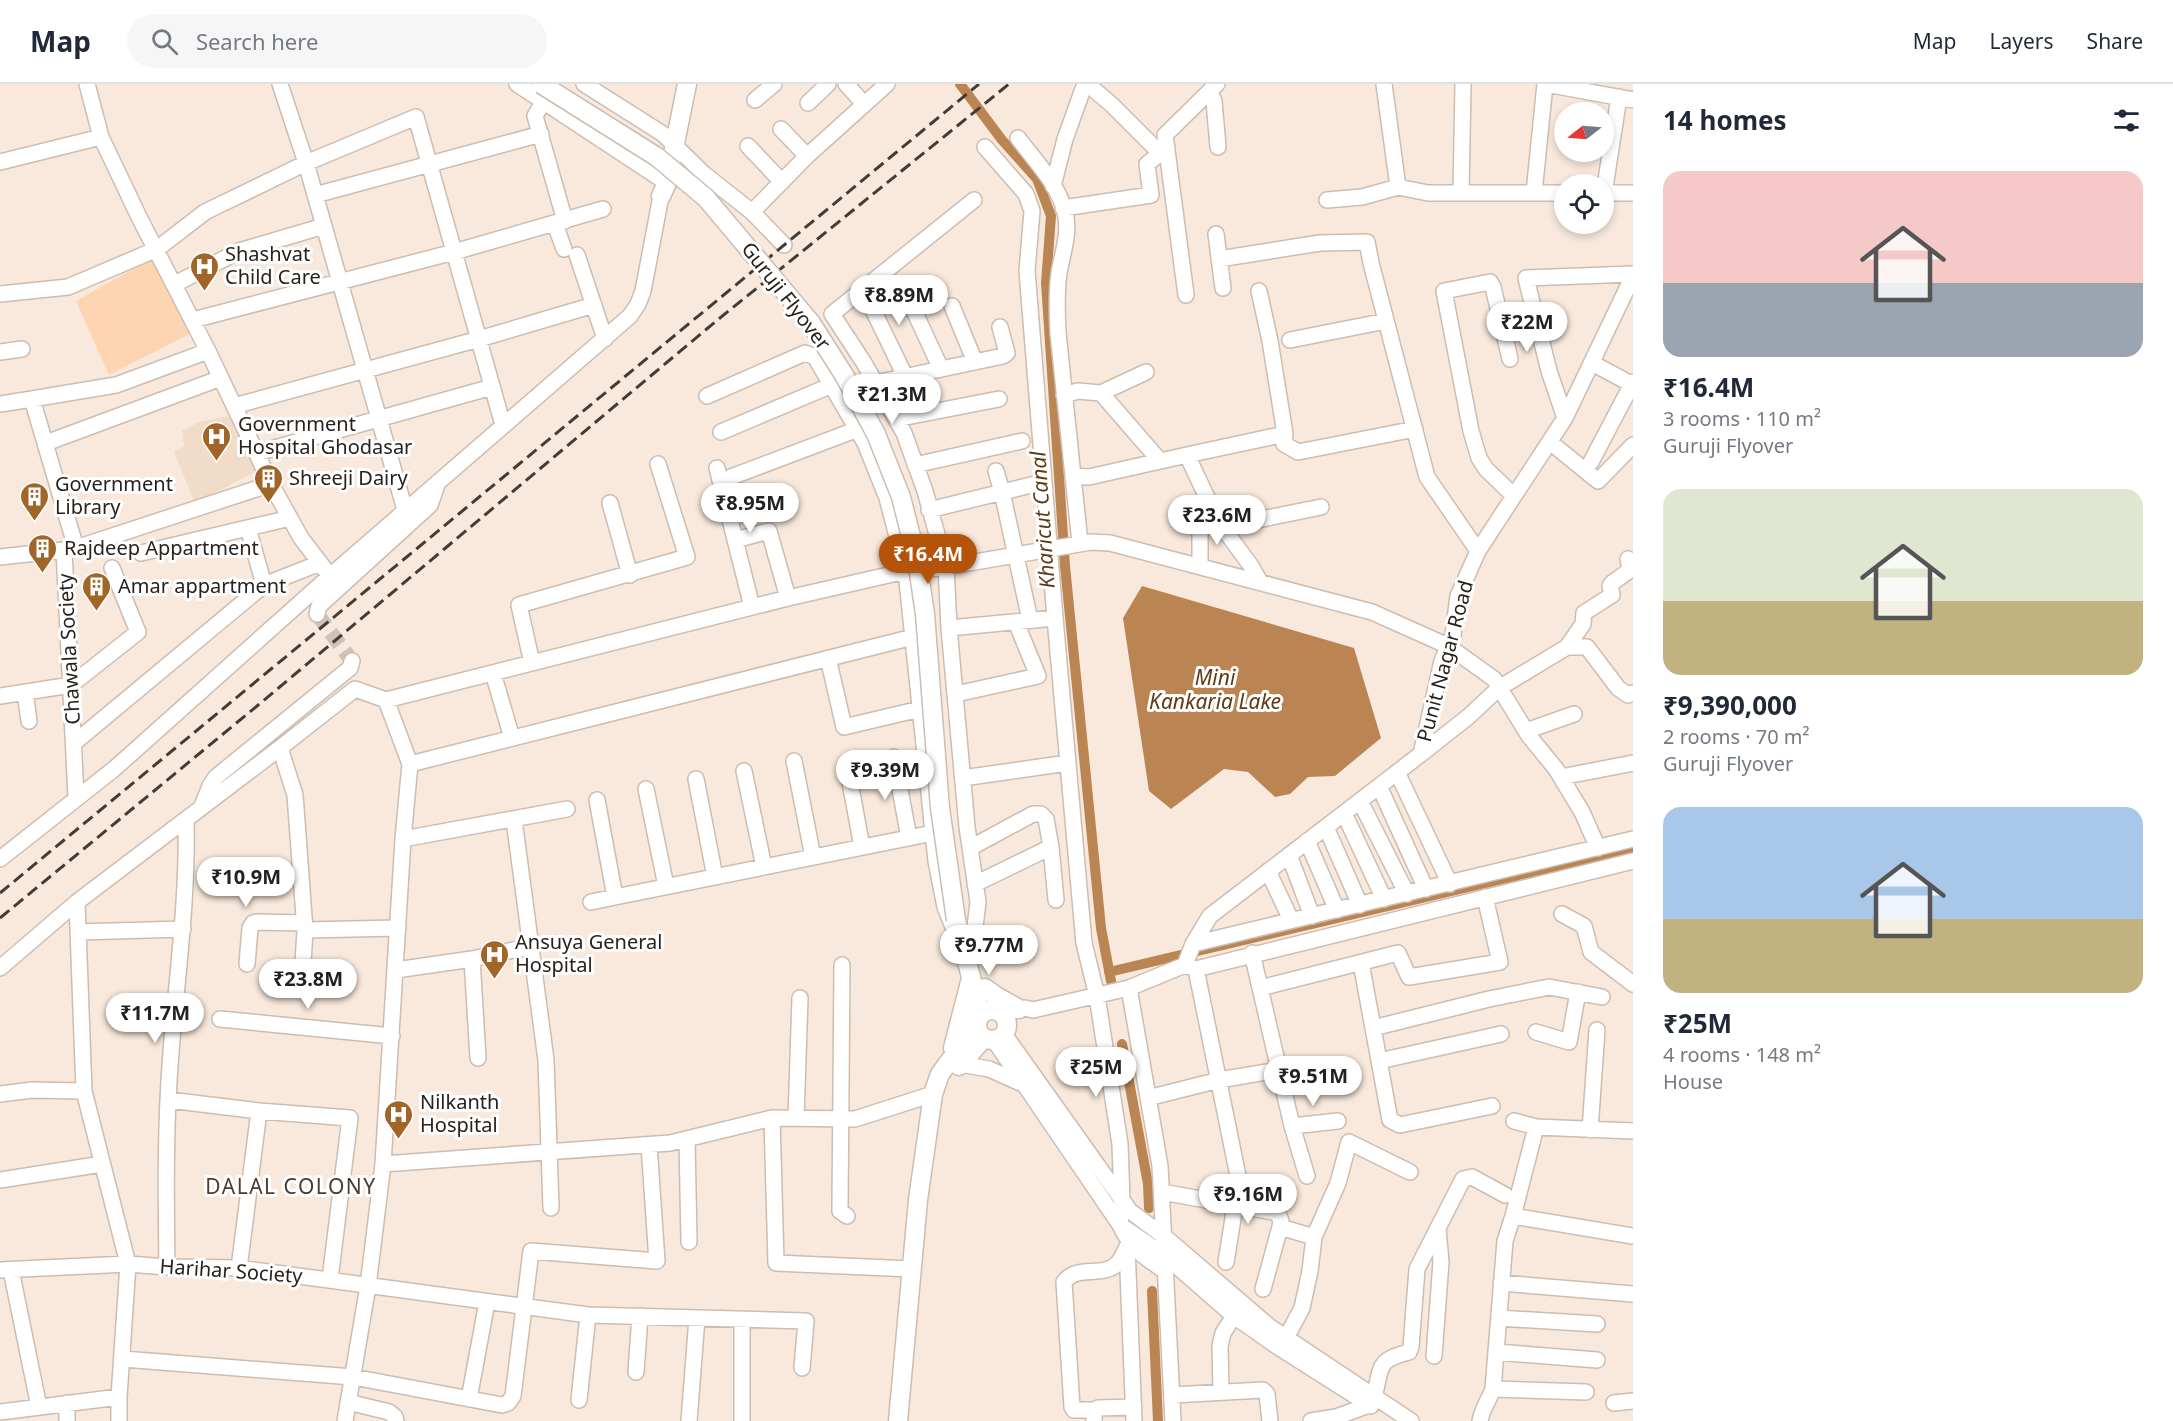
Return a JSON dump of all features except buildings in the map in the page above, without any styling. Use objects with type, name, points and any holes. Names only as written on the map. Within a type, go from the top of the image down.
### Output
[{"type":"main road","name":"Guruji Flyover","points":[[562,84],[663,148],[714,189],[820,316],[854,370],[886,429],[911,494],[928,558],[941,658],[961,919]]},
{"type":"main road","points":[[662,186],[675,84]]},
{"type":"main road","points":[[669,139],[687,84]]},
{"type":"main road","name":"Guruji Flyover","points":[[542,93],[657,157],[706,198],[811,323],[844,375],[876,434],[900,497],[917,560],[925,614],[940,808],[961,919],[992,1025]]},
{"type":"main road","points":[[903,1421],[922,1200],[940,1092],[954,1064],[962,1018],[978,983],[1001,1000],[1026,1010]]},
{"type":"main road","points":[[898,1421],[918,1200],[933,1094],[940,1074],[954,1064],[992,1025]]},
{"type":"street","points":[[87,84],[101,136],[176,284],[271,484],[301,538],[330,576]]},
{"type":"street","points":[[280,84],[306,163],[405,510]]},
{"type":"street","points":[[0,859],[114,769],[439,480],[630,316],[638,304],[662,186],[542,93],[517,84]]},
{"type":"street","points":[[584,84],[669,139],[704,174],[752,212],[784,245]]},
{"type":"street","points":[[755,100],[774,84]]},
{"type":"street","points":[[808,103],[828,84]]},
{"type":"street","points":[[846,84],[864,104]]},
{"type":"street","points":[[752,212],[807,156],[887,84]]},
{"type":"street","points":[[1384,84],[1398,187]]},
{"type":"street","points":[[1461,193],[1462,84]]},
{"type":"street","points":[[1534,193],[1545,84],[1626,98],[1608,174]]},
{"type":"street","points":[[1053,186],[1065,139],[1083,89],[1091,87],[1163,151]]},
{"type":"street","points":[[1213,88],[1218,147]]},
{"type":"street","points":[[1186,295],[1163,151],[1165,135],[1213,88]]},
{"type":"street","points":[[542,93],[535,116],[560,222],[605,339]]},
{"type":"street","points":[[0,294],[68,287],[157,249],[205,212],[306,163],[416,117],[503,425]]},
{"type":"street","points":[[782,129],[807,156]]},
{"type":"street","points":[[315,195],[541,134]]},
{"type":"street","points":[[0,162],[101,136]]},
{"type":"street","points":[[1018,138],[1058,193],[1066,218],[1066,242],[1059,274],[1057,303],[1077,544]]},
{"type":"street","points":[[748,146],[782,182]]},
{"type":"street","points":[[985,147],[1026,194],[1032,211],[1027,271],[1052,547],[1055,618],[1084,943],[1097,996],[1120,1144],[1122,1201],[1120,1225]]},
{"type":"street","points":[[1063,208],[1151,195],[1147,164],[1163,151]]},
{"type":"street","points":[[1327,200],[1362,197],[1398,187],[1428,193],[1554,193]]},
{"type":"street","points":[[1614,193],[1633,193]]},
{"type":"street","points":[[968,945],[978,902],[963,778],[949,628],[946,567],[904,433],[832,314],[974,200]]},
{"type":"street","points":[[193,321],[454,252],[603,208]]},
{"type":"street","points":[[176,284],[239,251],[324,226]]},
{"type":"street","points":[[1216,234],[1223,288]]},
{"type":"street","points":[[1219,259],[1320,243],[1367,242],[1428,477],[1478,550]]},
{"type":"street","points":[[1565,418],[1549,371],[1526,278],[1633,275]]},
{"type":"street","name":"Punit Nagar Road","points":[[1189,966],[1193,945],[1210,916],[1421,754],[1442,661],[1453,635],[1458,596],[1478,550],[1565,418],[1633,275]]},
{"type":"street","points":[[1510,359],[1490,282],[1444,291],[1471,431],[1479,458],[1486,469],[1514,496]]},
{"type":"street","points":[[863,289],[905,376]]},
{"type":"street","points":[[904,289],[941,369]]},
{"type":"street","points":[[1259,291],[1270,341],[1285,434],[1284,444],[1298,452],[1415,429]]},
{"type":"street","points":[[234,406],[594,306]]},
{"type":"street","points":[[952,306],[975,362]]},
{"type":"street","points":[[1290,340],[1386,321]]},
{"type":"street","points":[[875,383],[1003,356],[1007,353],[1000,327]]},
{"type":"street","points":[[0,352],[22,349]]},
{"type":"street","points":[[0,404],[116,386],[208,351]]},
{"type":"street","points":[[707,396],[805,353],[815,357],[858,429],[886,498],[906,571],[936,861],[945,907],[968,945]]},
{"type":"street","points":[[1591,462],[1633,384],[1592,363]]},
{"type":"street","points":[[1064,395],[1078,391],[1101,393],[1146,372]]},
{"type":"street","points":[[46,443],[221,378]]},
{"type":"street","points":[[722,432],[832,385]]},
{"type":"street","points":[[256,453],[492,387]]},
{"type":"street","points":[[1101,393],[1160,461]]},
{"type":"street","name":"Chawala Society","points":[[32,399],[46,443],[70,549],[70,685],[76,797]]},
{"type":"street","points":[[896,419],[999,399]]},
{"type":"street","points":[[731,477],[858,429]]},
{"type":"street","points":[[1073,476],[1089,477],[1285,434]]},
{"type":"street","points":[[915,465],[1022,441]]},
{"type":"street","points":[[1550,442],[1598,481],[1632,448]]},
{"type":"street","points":[[1187,455],[1223,527],[1260,582]]},
{"type":"street","points":[[532,663],[519,605],[687,557],[658,464]]},
{"type":"street","points":[[717,468],[752,607]]},
{"type":"street","points":[[996,471],[1016,554],[1023,621],[1038,676]]},
{"type":"street","points":[[317,614],[319,606],[430,505],[439,480]]},
{"type":"street","points":[[0,557],[70,549],[271,484]]},
{"type":"street","points":[[929,510],[1035,484]]},
{"type":"street","points":[[610,502],[630,574]]},
{"type":"street","points":[[1223,527],[1321,507]]},
{"type":"street","points":[[141,554],[290,518]]},
{"type":"street","points":[[248,528],[264,585]]},
{"type":"street","points":[[1200,530],[1200,566]]},
{"type":"street","points":[[735,540],[769,531],[788,598]]},
{"type":"street","points":[[0,968],[77,902],[355,689],[387,700],[788,598],[906,571],[946,567],[1077,544],[1110,543],[1372,612],[1448,646],[1494,679],[1526,731],[1561,777],[1582,812],[1598,848]]},
{"type":"street","points":[[1421,754],[1468,717],[1499,688],[1567,647],[1584,624],[1584,612],[1612,595],[1610,586],[1612,583],[1630,570],[1628,559]]},
{"type":"street","points":[[74,743],[264,585],[320,563]]},
{"type":"street","points":[[0,696],[70,685],[138,632],[112,568]]},
{"type":"street","points":[[949,628],[1055,618]]},
{"type":"street","points":[[410,764],[913,637]]},
{"type":"street","points":[[1567,647],[1587,647],[1618,688],[1628,695],[1633,693]]},
{"type":"street","points":[[828,658],[844,727],[920,709]]},
{"type":"street","points":[[202,807],[216,777],[350,668],[352,661]]},
{"type":"street","points":[[493,673],[512,738]]},
{"type":"street","points":[[956,694],[1038,676],[1060,674]]},
{"type":"street","points":[[25,692],[29,721]]},
{"type":"street","points":[[345,1421],[368,1286],[383,1164],[403,839],[410,764],[387,700]]},
{"type":"street","points":[[1526,731],[1574,714]]},
{"type":"street","points":[[280,748],[294,795],[305,926],[303,963]]},
{"type":"street","points":[[894,757],[909,838]]},
{"type":"street","points":[[794,761],[813,857]]},
{"type":"street","points":[[963,778],[1068,763]]},
{"type":"street","points":[[1561,777],[1633,763]]},
{"type":"street","points":[[744,771],[764,867]]},
{"type":"street","points":[[1397,772],[1450,884]]},
{"type":"street","points":[[849,777],[862,848]]},
{"type":"street","points":[[696,779],[715,877]]},
{"type":"street","points":[[1379,786],[1426,889]]},
{"type":"street","points":[[646,789],[666,886]]},
{"type":"street","points":[[597,800],[615,897]]},
{"type":"street","points":[[1360,801],[1407,894]]},
{"type":"street","points":[[403,839],[567,809]]},
{"type":"street","points":[[1344,813],[1384,899]]},
{"type":"street","points":[[970,848],[1033,814],[1041,814],[1046,819],[1051,847],[1056,900]]},
{"type":"street","points":[[167,1267],[166,1161],[171,1054],[183,929],[187,855],[186,820]]},
{"type":"street","points":[[514,820],[546,1060],[551,1208]]},
{"type":"street","points":[[1326,827],[1360,905]]},
{"type":"street","points":[[591,902],[933,834]]},
{"type":"street","points":[[1193,945],[1633,839]]},
{"type":"street","points":[[1307,841],[1337,910]]},
{"type":"street","points":[[975,884],[1051,847]]},
{"type":"street","points":[[1289,855],[1312,916]]},
{"type":"street","points":[[992,1025],[1026,1010],[1129,988],[1189,966],[1252,954],[1633,861]]},
{"type":"street","points":[[1268,871],[1291,921]]},
{"type":"street","points":[[1260,988],[1398,953],[1409,977],[1500,962],[1485,897]]},
{"type":"street","points":[[77,902],[84,1091],[128,1264],[119,1419]]},
{"type":"street","points":[[1562,914],[1584,926],[1591,952],[1633,984]]},
{"type":"street","points":[[247,964],[252,923],[398,928]]},
{"type":"street","points":[[78,932],[183,929]]},
{"type":"street","points":[[396,970],[472,959],[532,946]]},
{"type":"street","points":[[1252,954],[1292,1126],[1307,1176]]},
{"type":"street","points":[[472,959],[478,1058]]},
{"type":"street","points":[[1361,963],[1390,1120],[1400,1125],[1492,1106]]},
{"type":"street","points":[[842,965],[840,1206],[842,1214],[847,1216]]},
{"type":"street","points":[[1189,966],[1219,1080],[1239,1181],[1226,1262]]},
{"type":"street","points":[[1373,1028],[1489,999],[1549,987],[1602,997]]},
{"type":"street","points":[[1129,988],[1160,1166],[1173,1421]]},
{"type":"street","points":[[1536,1032],[1569,1042],[1578,992]]},
{"type":"street","points":[[796,1118],[800,998]]},
{"type":"street","points":[[220,1019],[392,1036]]},
{"type":"street","points":[[992,1025],[1023,1084],[1120,1225],[1127,1244],[1134,1414],[1094,1415],[1074,1410],[1064,1282],[1069,1275],[1107,1269],[1117,1264],[1127,1244]]},
{"type":"street","points":[[992,1025],[1122,1201],[1142,1221],[1165,1237],[1253,1314],[1372,1401],[1394,1421]]},
{"type":"street","points":[[1590,1130],[1597,1030]]},
{"type":"street","points":[[1379,1060],[1501,1034]]},
{"type":"street","points":[[954,1064],[989,1068],[1023,1084]]},
{"type":"street","points":[[1148,1098],[1219,1080],[1279,1070]]},
{"type":"street","points":[[0,1094],[32,1090],[84,1091]]},
{"type":"street","points":[[383,1164],[670,1143],[772,1118],[855,1119],[933,1094]]},
{"type":"street","points":[[169,1100],[259,1111],[350,1118],[330,1279]]},
{"type":"street","points":[[239,1268],[259,1111]]},
{"type":"street","points":[[772,1118],[776,1263],[911,1269]]},
{"type":"street","points":[[1292,1126],[1338,1120]]},
{"type":"street","points":[[1514,1121],[1536,1127],[1633,1131]]},
{"type":"street","points":[[1480,1421],[1481,1411],[1489,1401],[1493,1389],[1505,1241],[1536,1127]]},
{"type":"street","points":[[687,1139],[689,1242]]},
{"type":"street","points":[[1286,1338],[1302,1308],[1314,1238],[1338,1183],[1349,1142],[1410,1172]]},
{"type":"street","points":[[123,1363],[353,1377],[502,1405],[508,1403],[513,1396],[531,1251],[657,1261],[649,1144]]},
{"type":"street","points":[[0,1180],[102,1164]]},
{"type":"street","points":[[1311,1421],[1336,1417],[1372,1401],[1386,1360],[1392,1356],[1409,1352],[1417,1269],[1463,1179],[1472,1177],[1505,1195]]},
{"type":"street","points":[[1162,1192],[1278,1214],[1281,1221],[1280,1227],[1263,1289]]},
{"type":"street","points":[[1513,1216],[1633,1236]]},
{"type":"street","points":[[1120,1225],[1164,1263],[1278,1347],[1411,1421]]},
{"type":"street","points":[[1280,1227],[1314,1238]]},
{"type":"street","points":[[1434,1356],[1441,1262],[1438,1229]]},
{"type":"street","points":[[1127,1244],[1139,1254],[1164,1263]]},
{"type":"street","name":"Harihar Society","points":[[6,1270],[128,1264],[239,1268],[588,1315],[807,1321],[802,1368]]},
{"type":"street","points":[[6,1270],[39,1407]]},
{"type":"street","points":[[1501,1283],[1633,1294]]},
{"type":"street","points":[[469,1399],[487,1302]]},
{"type":"street","points":[[579,1400],[588,1315]]},
{"type":"street","points":[[636,1372],[640,1316]]},
{"type":"street","points":[[1221,1392],[1220,1346],[1223,1333],[1234,1316]]},
{"type":"street","points":[[689,1421],[697,1318]]},
{"type":"street","points":[[1498,1318],[1597,1324]]},
{"type":"street","points":[[742,1319],[742,1421]]},
{"type":"street","points":[[1496,1352],[1597,1360]]},
{"type":"street","points":[[119,1419],[123,1363]]},
{"type":"street","points":[[1493,1389],[1586,1392]]},
{"type":"street","points":[[1172,1395],[1266,1391],[1270,1421]]},
{"type":"street","points":[[0,1412],[119,1397]]},
{"type":"street","points":[[1614,1403],[1633,1401]]},
{"type":"street","points":[[348,1402],[389,1412],[396,1421]]},
{"type":"street","points":[[67,1403],[67,1421]]},
{"type":"shaded area","points":[[156,256],[192,333],[109,375],[76,301]]},
{"type":"shaded area","name":"Government Hospital Ghodasar","points":[[236,415],[261,469],[195,503],[174,452],[184,446],[182,431],[199,422]]},
{"type":"water","name":"Mini Kankaria Lake","points":[[1142,586],[1354,648],[1381,738],[1335,776],[1308,777],[1290,794],[1275,797],[1248,772],[1224,769],[1171,809],[1149,791],[1123,618]]},
{"type":"waterway","name":"Kharicut Canal","points":[[960,84],[1002,140],[1037,179],[1051,216],[1046,283],[1065,566],[1101,928],[1111,981]]},
{"type":"waterway","points":[[1109,972],[1633,848]]},
{"type":"waterway","name":"Kharicut Canal","points":[[1122,1044],[1148,1184],[1149,1208]]},
{"type":"waterway","name":"Kharicut Canal","points":[[1152,1291],[1158,1421]]},
{"type":"tunnel","points":[[317,614],[352,661]]},
{"type":"railway","points":[[0,893],[979,84]]},
{"type":"railway","points":[[0,918],[715,322],[1009,84]]},
{"type":"place","name":"Shashvat Child Care","points":[[204,292]]},
{"type":"place","name":"Government Hospital Ghodasar","points":[[217,462]]},
{"type":"place","name":"Shreeji Dairy","points":[[268,504]]},
{"type":"place","name":"Government Library","points":[[34,522]]},
{"type":"place","name":"Rajdeep Appartment","points":[[43,574]]},
{"type":"place","name":"Amar appartment","points":[[97,612]]},
{"type":"place","name":"Ansuya General Hospital","points":[[494,980]]},
{"type":"place","name":"Nilkanth Hospital","points":[[399,1140]]},
{"type":"district","name":"DALAL COLONY","points":[[291,1187]]}]
